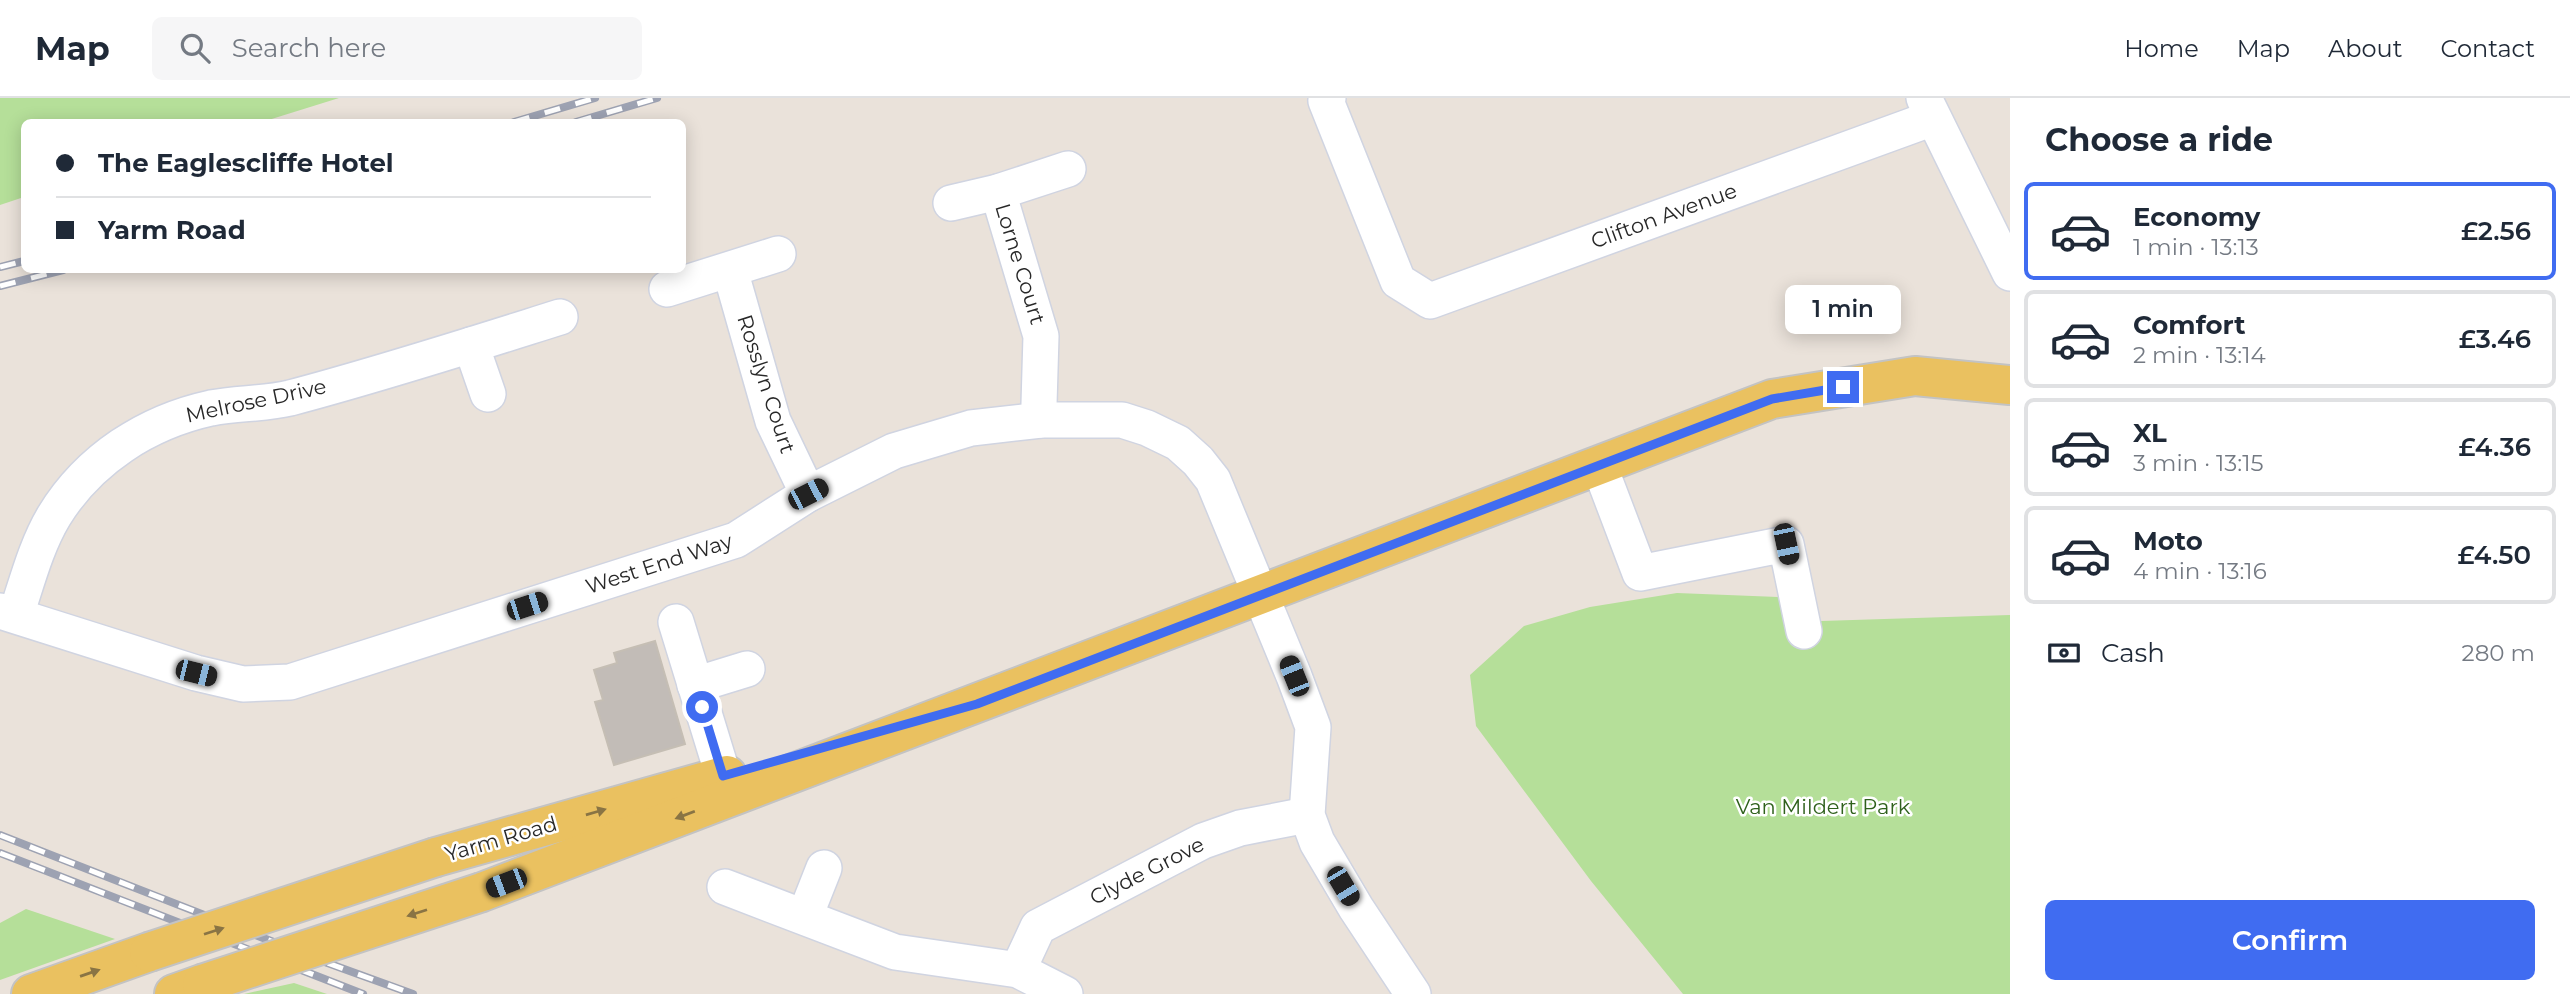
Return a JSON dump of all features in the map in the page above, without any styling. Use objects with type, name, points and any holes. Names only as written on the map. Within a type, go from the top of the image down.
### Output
[{"type":"main road","name":"Yarm Road","points":[[188,989],[482,892],[727,787],[977,704],[1772,399],[1915,376],[2010,385]]},
{"type":"main road","name":"Yarm Road","points":[[31,994],[436,857],[727,787]]},
{"type":"street","name":"Clifton Avenue","points":[[1327,99],[1398,281],[1430,301],[1928,108]]},
{"type":"street","points":[[1928,108],[2010,273]]},
{"type":"street","name":"Lorne Court","points":[[951,204],[1068,169]]},
{"type":"street","name":"Lorne Court","points":[[998,192],[1041,335],[1041,420]]},
{"type":"street","points":[[667,289],[778,254]]},
{"type":"street","name":"Rosslyn Court","points":[[730,270],[773,421],[808,494]]},
{"type":"street","name":"Melrose Drive","points":[[8,613],[54,516],[74,489],[130,438],[179,417],[213,408],[287,398],[560,317]]},
{"type":"street","points":[[471,345],[488,394]]},
{"type":"street","name":"West End Way","points":[[8,613],[196,673],[243,684],[290,682],[736,540],[808,494],[894,451],[971,428],[1041,420],[1122,421],[1147,428],[1178,443],[1198,461],[1213,480],[1313,727],[1307,815]]},
{"type":"street","points":[[1599,465],[1640,572],[1786,544],[1804,631]]},
{"type":"street","points":[[676,622],[727,787]]},
{"type":"street","points":[[695,685],[747,669]]},
{"type":"street","points":[[1307,815],[1317,842],[1343,886],[1413,994]]},
{"type":"street","name":"Clyde Grove","points":[[1018,970],[1038,927],[1203,841],[1240,828],[1307,815]]},
{"type":"street","points":[[805,916],[824,868]]},
{"type":"street","points":[[725,887],[895,952],[1018,970],[1065,994]]},
{"type":"green space","points":[[0,98],[339,98],[272,119],[21,119],[21,198],[0,205]]},
{"type":"green space","name":"Van Mildert Park","points":[[1677,593],[1778,597],[1790,622],[2010,615],[2010,994],[1683,994],[1591,881],[1476,726],[1470,675],[1524,626],[1590,607]]},
{"type":"green space","points":[[26,909],[115,939],[0,980],[0,923]]},
{"type":"green space","points":[[294,983],[327,994],[244,994]]},
{"type":"building","points":[[655,641],[685,744],[614,765],[595,702],[603,700],[594,670],[617,663],[614,653]]},
{"type":"railway","points":[[524,119],[595,98]]},
{"type":"railway","points":[[586,119],[657,98]]},
{"type":"railway","points":[[0,267],[21,262]]},
{"type":"railway","points":[[0,286],[51,273]]},
{"type":"railway","points":[[0,835],[413,994]]},
{"type":"railway","points":[[0,853],[363,994]]},
{"type":"route","points":[[702,707],[723,776],[977,704],[1772,399],[1843,387]]}]
